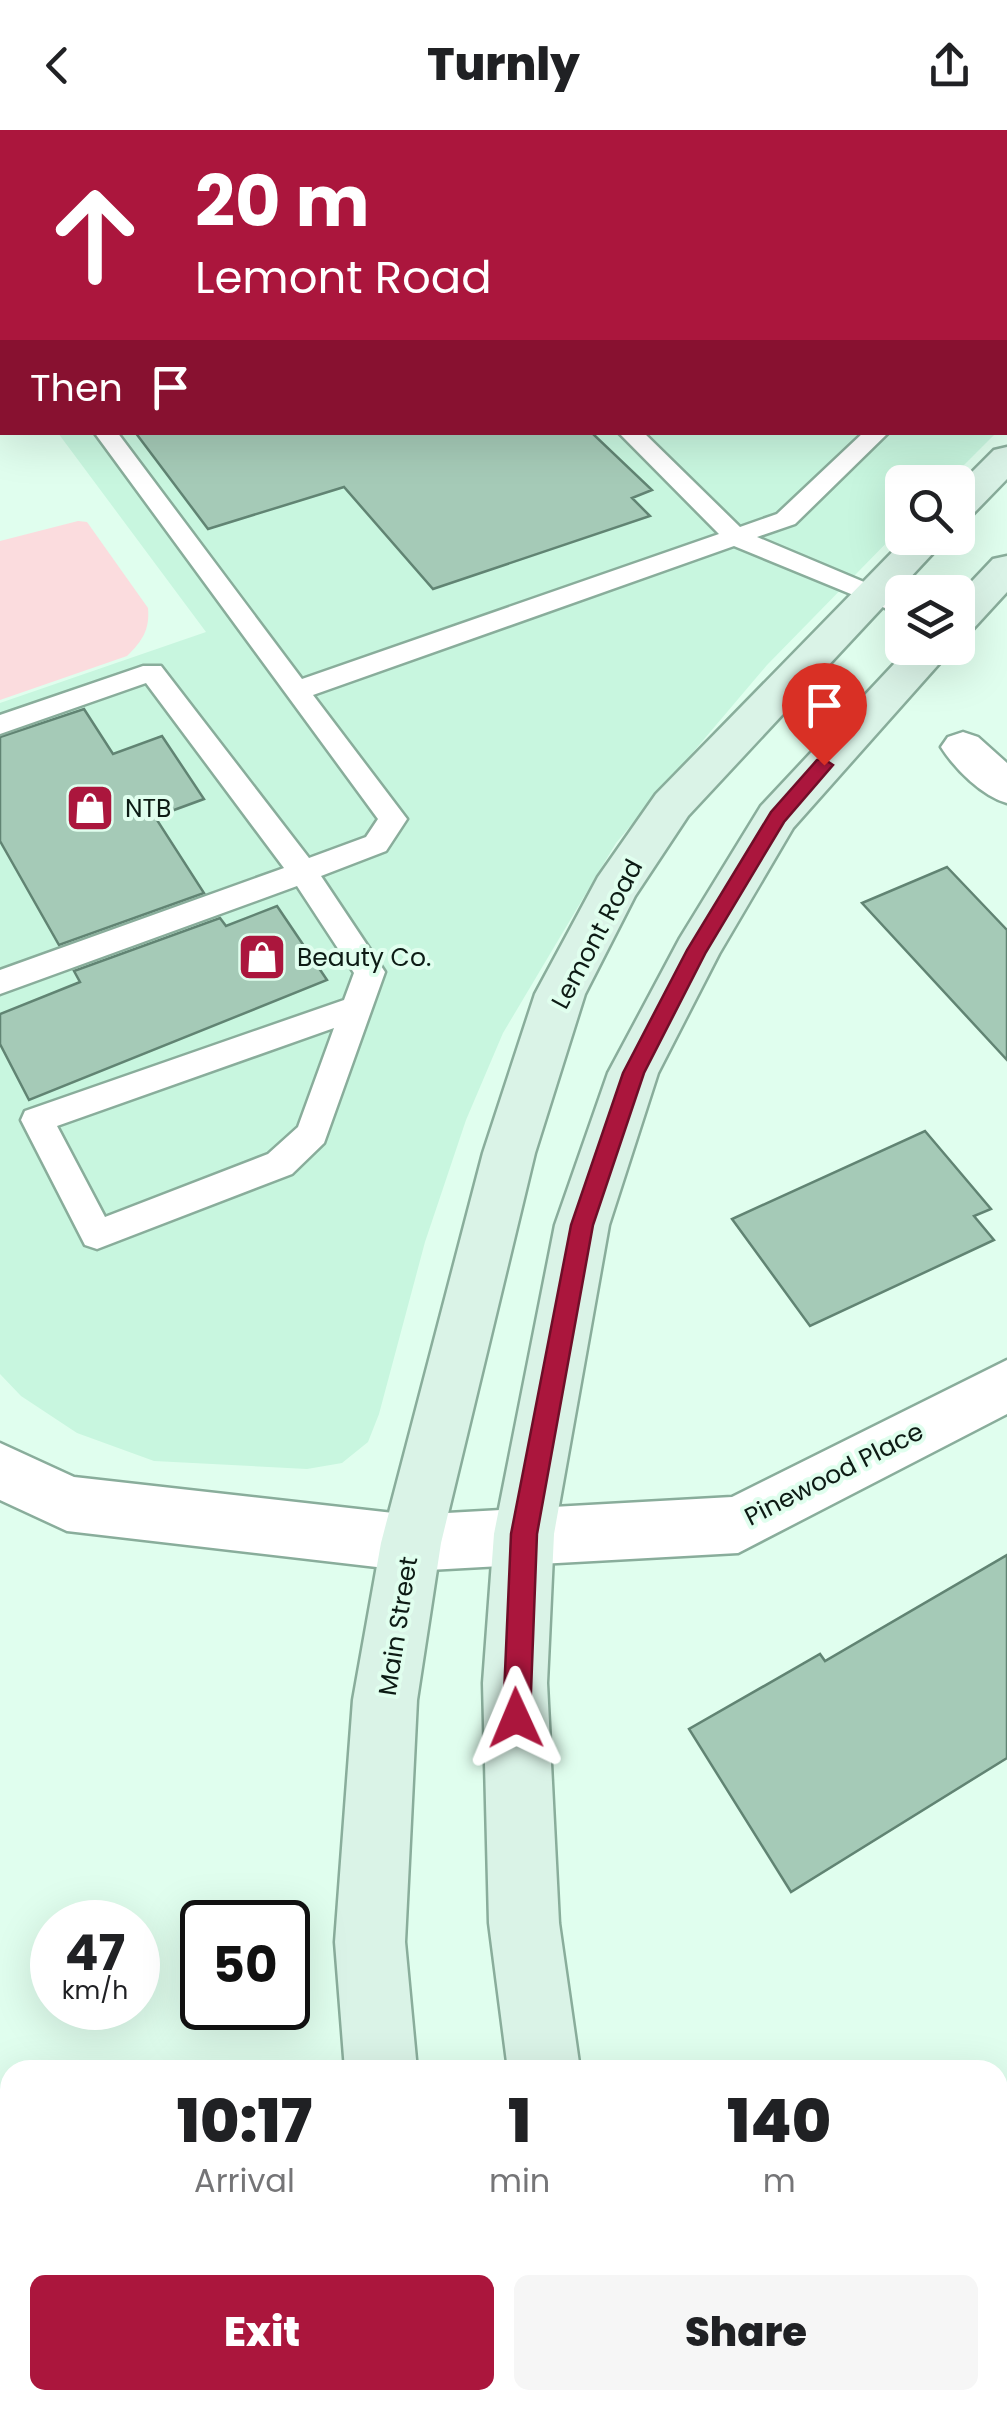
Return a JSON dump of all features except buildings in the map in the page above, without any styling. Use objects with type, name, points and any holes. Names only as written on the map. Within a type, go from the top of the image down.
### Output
[{"type":"main road","points":[[975,490],[1007,458]]},
{"type":"main road","points":[[975,602],[1007,568]]},
{"type":"main road","name":"Lemont Road","points":[[411,1542],[509,1153],[560,994],[614,889],[672,806],[885,601]]},
{"type":"main road","points":[[543,2060],[524,1923],[515,1683],[524,1534],[582,1225],[634,1073],[697,950],[777,817],[916,665]]},
{"type":"main road","name":"Main Street","points":[[380,2060],[372,1924],[385,1700],[411,1542]]},
{"type":"street","points":[[963,748],[1007,788]]},
{"type":"street","name":"Pinewood Place","points":[[411,1542],[738,1525],[1007,1384]]},
{"type":"street","name":"Main Street","points":[[0,1470],[68,1504],[411,1542]]},
{"type":"lane","points":[[3,975],[376,844],[392,820],[107,435]]},
{"type":"lane","points":[[632,435],[737,538],[885,600]]},
{"type":"lane","points":[[296,690],[786,519],[875,435]]},
{"type":"lane","points":[[0,725],[152,672],[303,872],[370,972],[312,1134],[280,1164],[96,1235],[37,1120],[357,1008]]},
{"type":"shaded area","points":[[59,435],[994,435],[964,465],[885,465],[885,544],[767,665],[616,843],[503,1033],[466,1120],[425,1242],[379,1414],[368,1442],[342,1463],[307,1469],[154,1461],[77,1433],[21,1396],[0,1374],[0,703],[206,632]]},
{"type":"shaded area","points":[[87,522],[148,608],[144,635],[127,656],[0,700],[0,541]]},
{"type":"place","name":"NTB","points":[[90,808]]},
{"type":"place","name":"Beauty Co.","points":[[262,957]]},
{"type":"route","points":[[516,1718],[524,1534],[582,1225],[634,1073],[697,950],[777,817],[824,765]]}]
